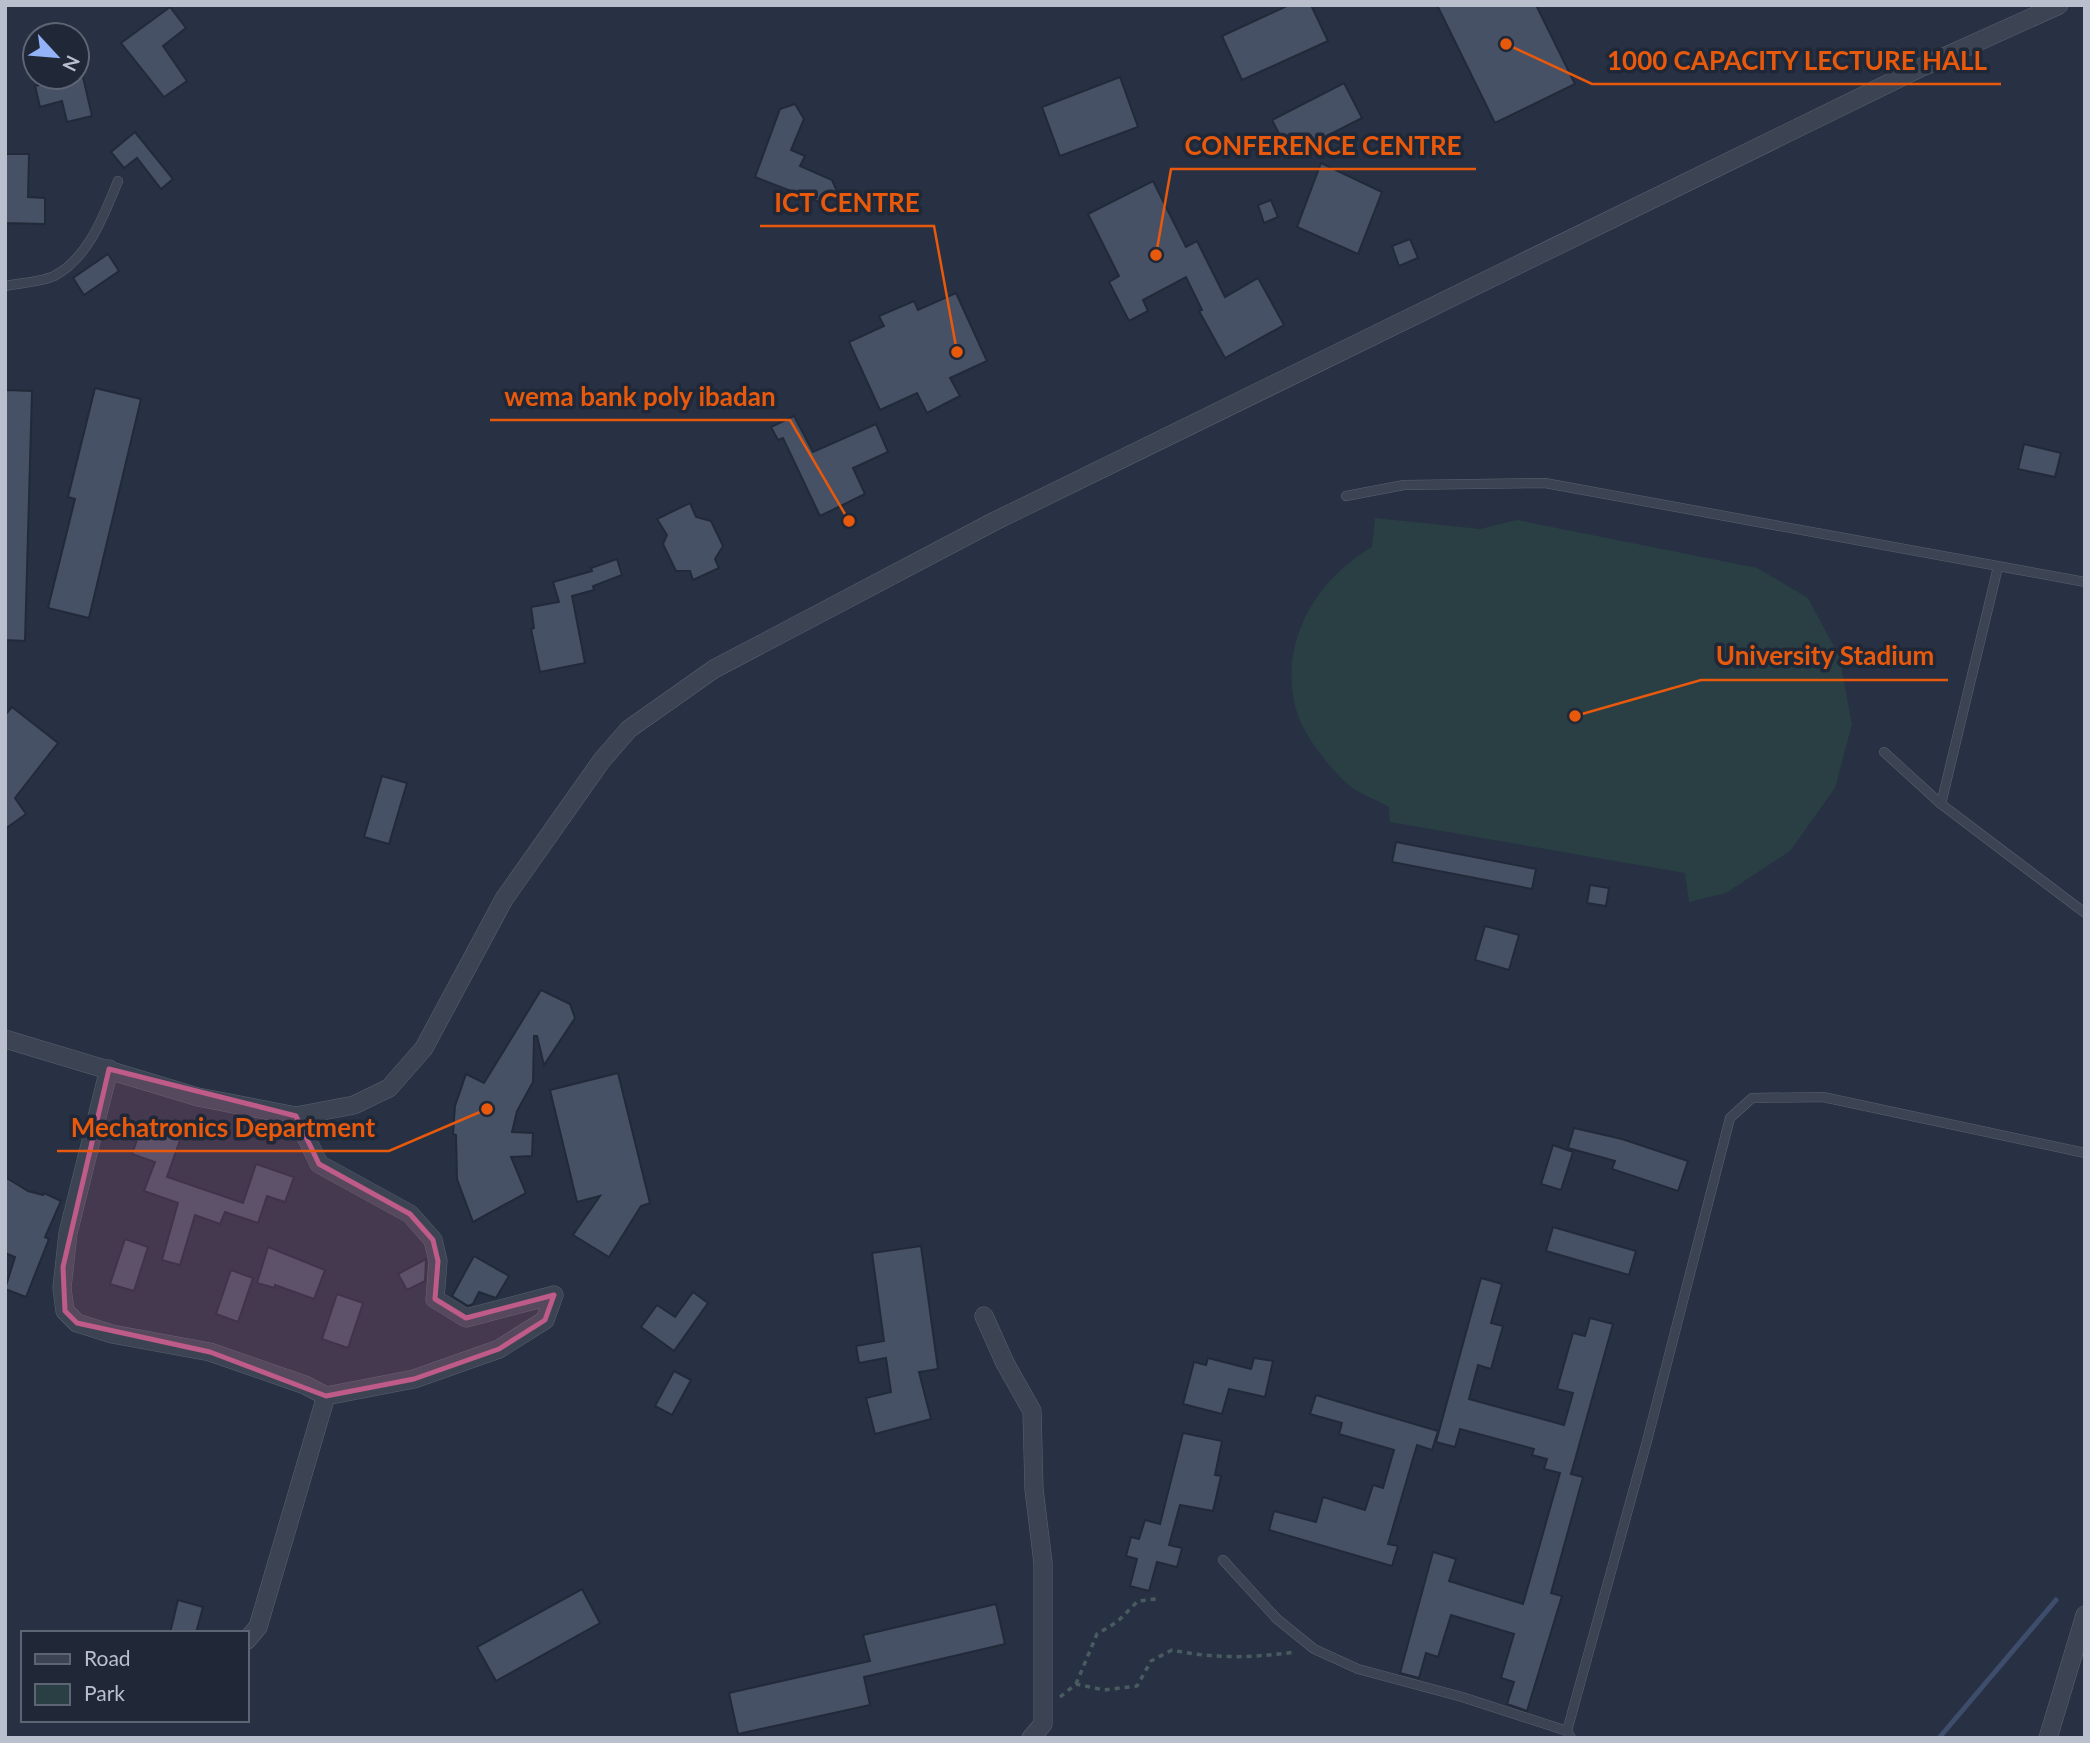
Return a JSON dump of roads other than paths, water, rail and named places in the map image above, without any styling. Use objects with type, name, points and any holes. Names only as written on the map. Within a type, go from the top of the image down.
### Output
[{"type":"street","points":[[5,1039],[198,1097],[296,1116],[354,1105],[389,1088],[424,1048],[504,899],[603,760],[629,729],[714,669],[993,522],[1909,73],[2059,5]]},
{"type":"street","points":[[109,1069],[68,1233],[63,1267],[65,1311],[77,1323],[112,1334],[210,1352],[305,1385],[326,1396],[414,1379],[499,1349],[545,1320],[554,1295],[466,1318],[435,1299],[438,1261],[433,1240],[410,1214],[319,1164],[296,1116]]},
{"type":"street","points":[[984,1316],[1004,1363],[1032,1411],[1034,1489],[1043,1563],[1043,1724],[1031,1738]]},
{"type":"street","points":[[248,1639],[258,1627],[326,1396]]},
{"type":"street","points":[[2048,1738],[2085,1615]]},
{"type":"lane","points":[[5,286],[54,276],[81,253],[102,219],[118,181]]},
{"type":"lane","points":[[1346,496],[1404,485],[1545,483],[2085,582]]},
{"type":"lane","points":[[1941,804],[1998,567]]},
{"type":"lane","points":[[1884,752],[1941,804],[2085,913]]},
{"type":"lane","points":[[1223,1560],[1277,1619],[1314,1649],[1358,1669],[1462,1697],[1569,1734],[1730,1118],[1752,1098],[1823,1097],[2085,1153]]},
{"type":"waterway","points":[[1939,1738],[2056,1600]]},
{"type":"place","name":"1000 CAPACITY LECTURE HALL","points":[[1506,44]]},
{"type":"place","name":"CONFERENCE CENTRE","points":[[1156,255]]},
{"type":"place","name":"ICT CENTRE","points":[[957,352]]},
{"type":"place","name":"wema bank poly ibadan","points":[[849,521]]},
{"type":"place","name":"University Stadium","points":[[1575,716]]},
{"type":"place","name":"Mechatronics Department","points":[[487,1109]]}]
